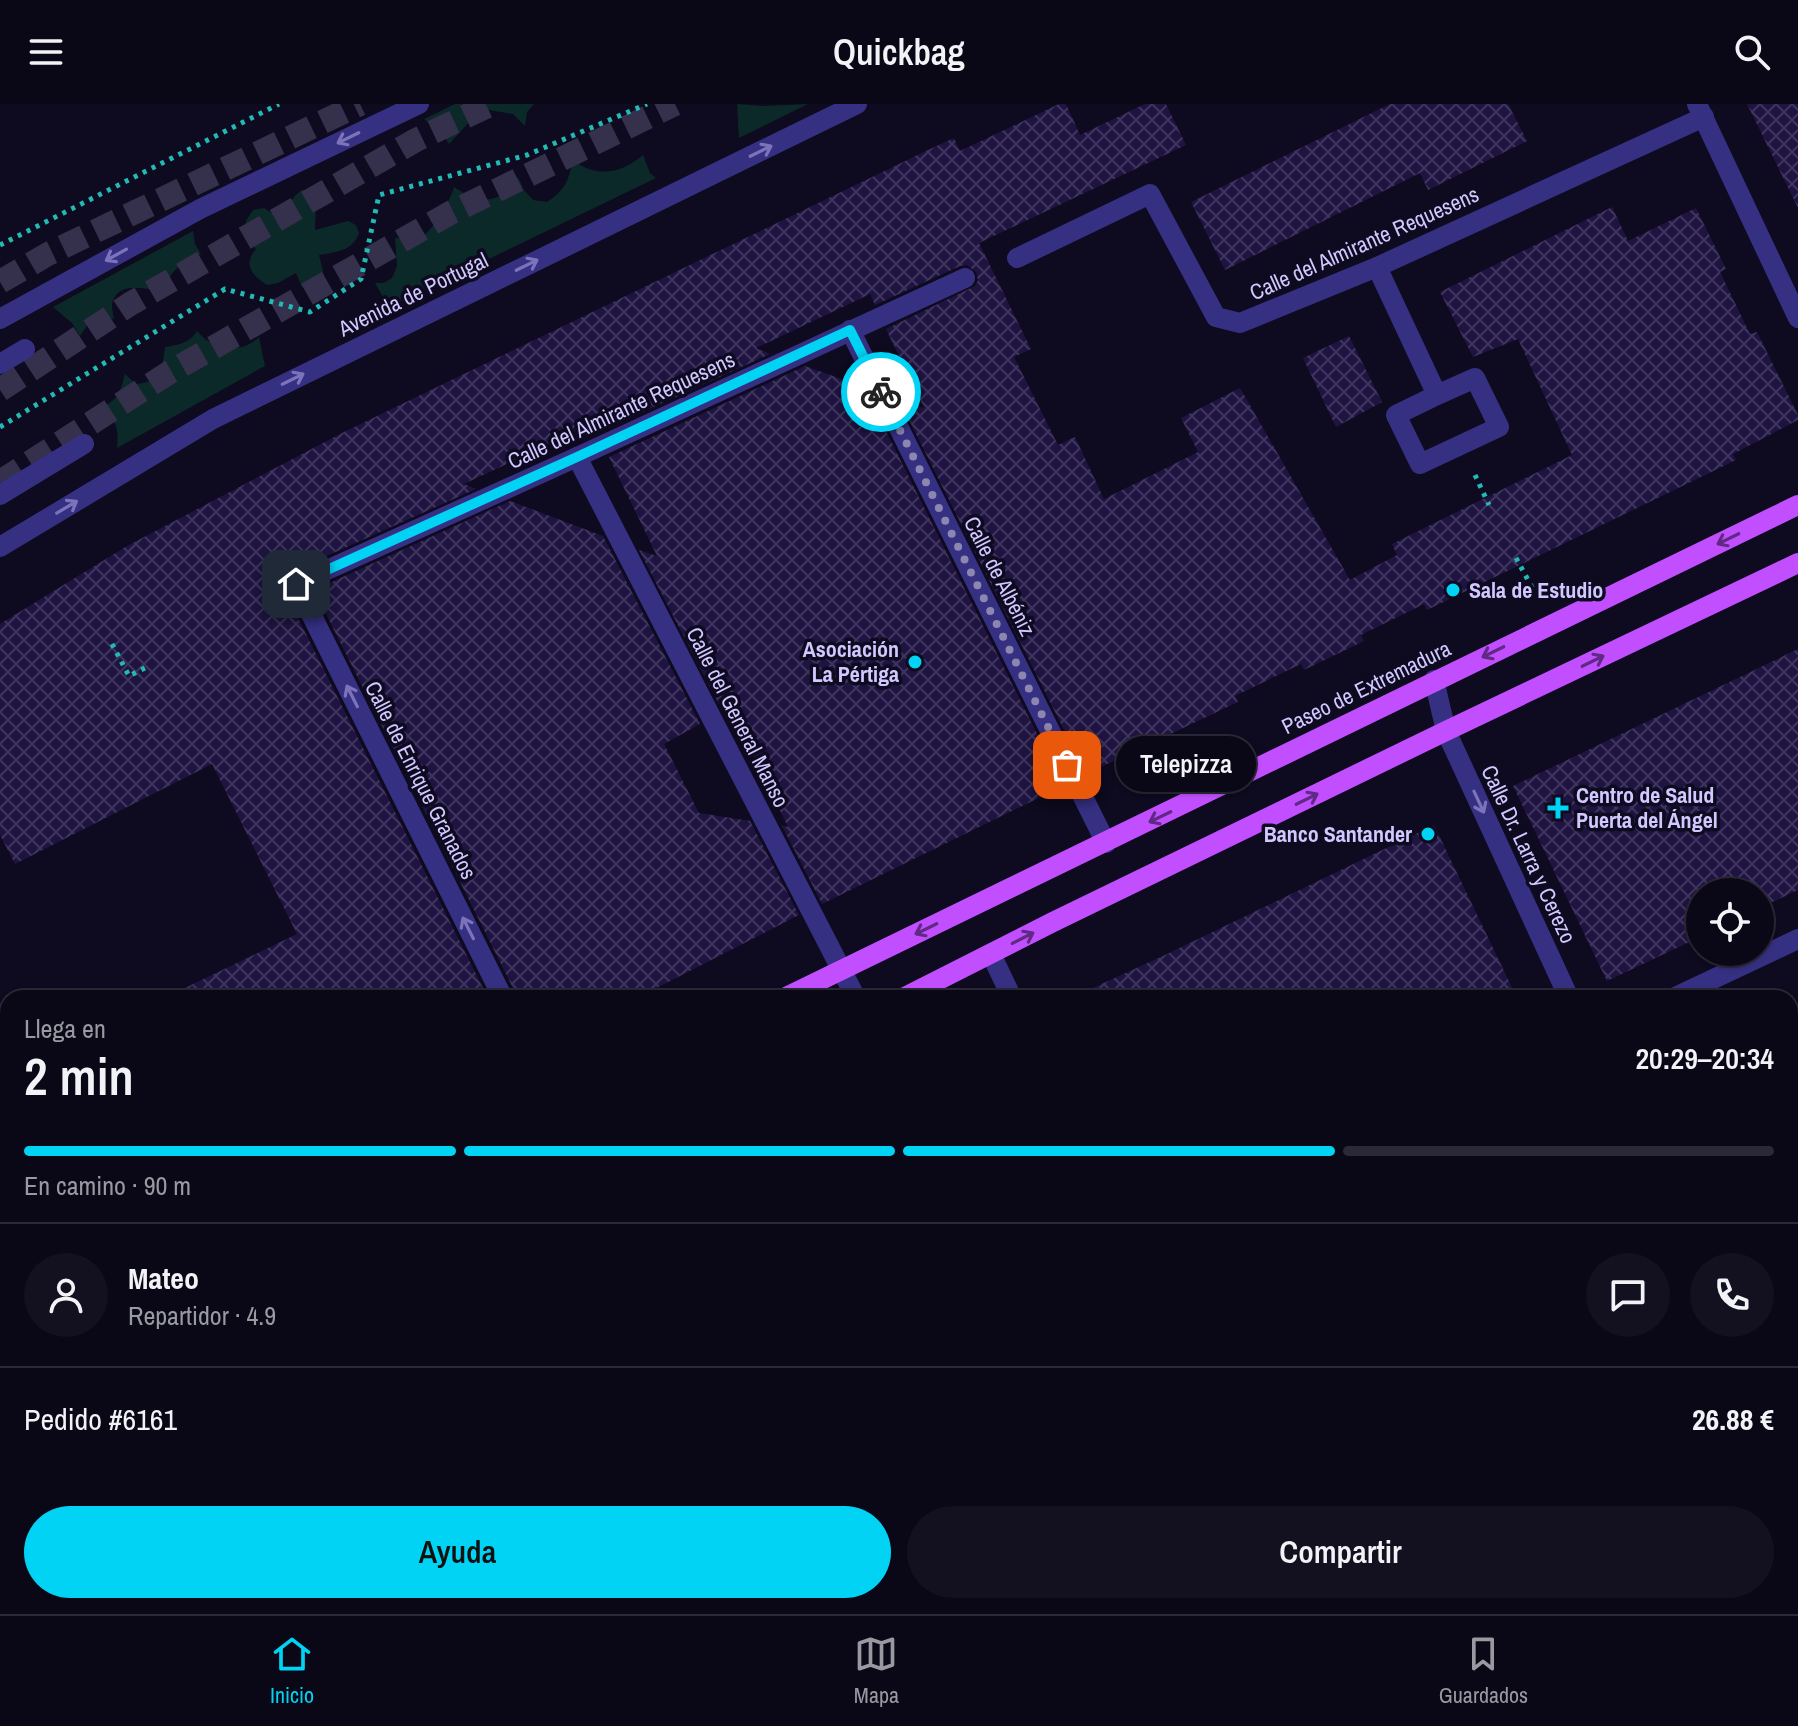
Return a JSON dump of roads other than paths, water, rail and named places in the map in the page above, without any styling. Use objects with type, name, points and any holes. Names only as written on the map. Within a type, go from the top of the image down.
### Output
[{"type":"main road","name":"Paseo de Extremadura","points":[[801,990],[1798,505]]},
{"type":"main road","points":[[919,990],[1067,915],[1798,563]]},
{"type":"street","points":[[0,319],[200,209],[419,104]]},
{"type":"street","name":"Avenida de Portugal","points":[[0,547],[213,419],[857,104]]},
{"type":"street","points":[[1700,110],[1798,318]]},
{"type":"street","name":"Calle del Almirante Requesens","points":[[1017,258],[1150,194],[1216,317],[1240,323],[1377,267],[1700,110]]},
{"type":"street","points":[[1377,267],[1437,395]]},
{"type":"street","name":"Calle del Almirante Requesens","points":[[296,584],[965,278]]},
{"type":"street","name":"Calle de Albéniz","points":[[850,330],[1106,843]]},
{"type":"street","points":[[0,364],[25,349]]},
{"type":"street","points":[[1475,378],[1499,427],[1420,464],[1396,415],[1437,395],[1475,378]]},
{"type":"street","points":[[0,495],[84,444]]},
{"type":"street","name":"Calle del General Manso","points":[[577,457],[852,990]]},
{"type":"street","name":"Calle de Enrique Granados","points":[[296,584],[499,990]]},
{"type":"street","name":"Calle Dr. Larra y Cerezo","points":[[1434,680],[1446,731],[1565,990]]},
{"type":"street","points":[[1690,990],[1798,939]]},
{"type":"street","points":[[991,954],[1008,990]]},
{"type":"tunnel","points":[[0,282],[48,254],[360,104]]},
{"type":"tunnel","points":[[0,390],[130,304],[416,140],[492,104]]},
{"type":"tunnel","points":[[0,482],[170,372],[452,212],[675,104]]},
{"type":"place","name":"Sala de Estudio","points":[[1453,590]]},
{"type":"place","name":"Asociación La Pértiga","points":[[915,662]]},
{"type":"place","name":"Telepizza","points":[[1067,765]]},
{"type":"place","name":"Centro de Salud Puerta del Ángel","points":[[1558,808]]},
{"type":"place","name":"Banco Santander","points":[[1428,834]]}]
